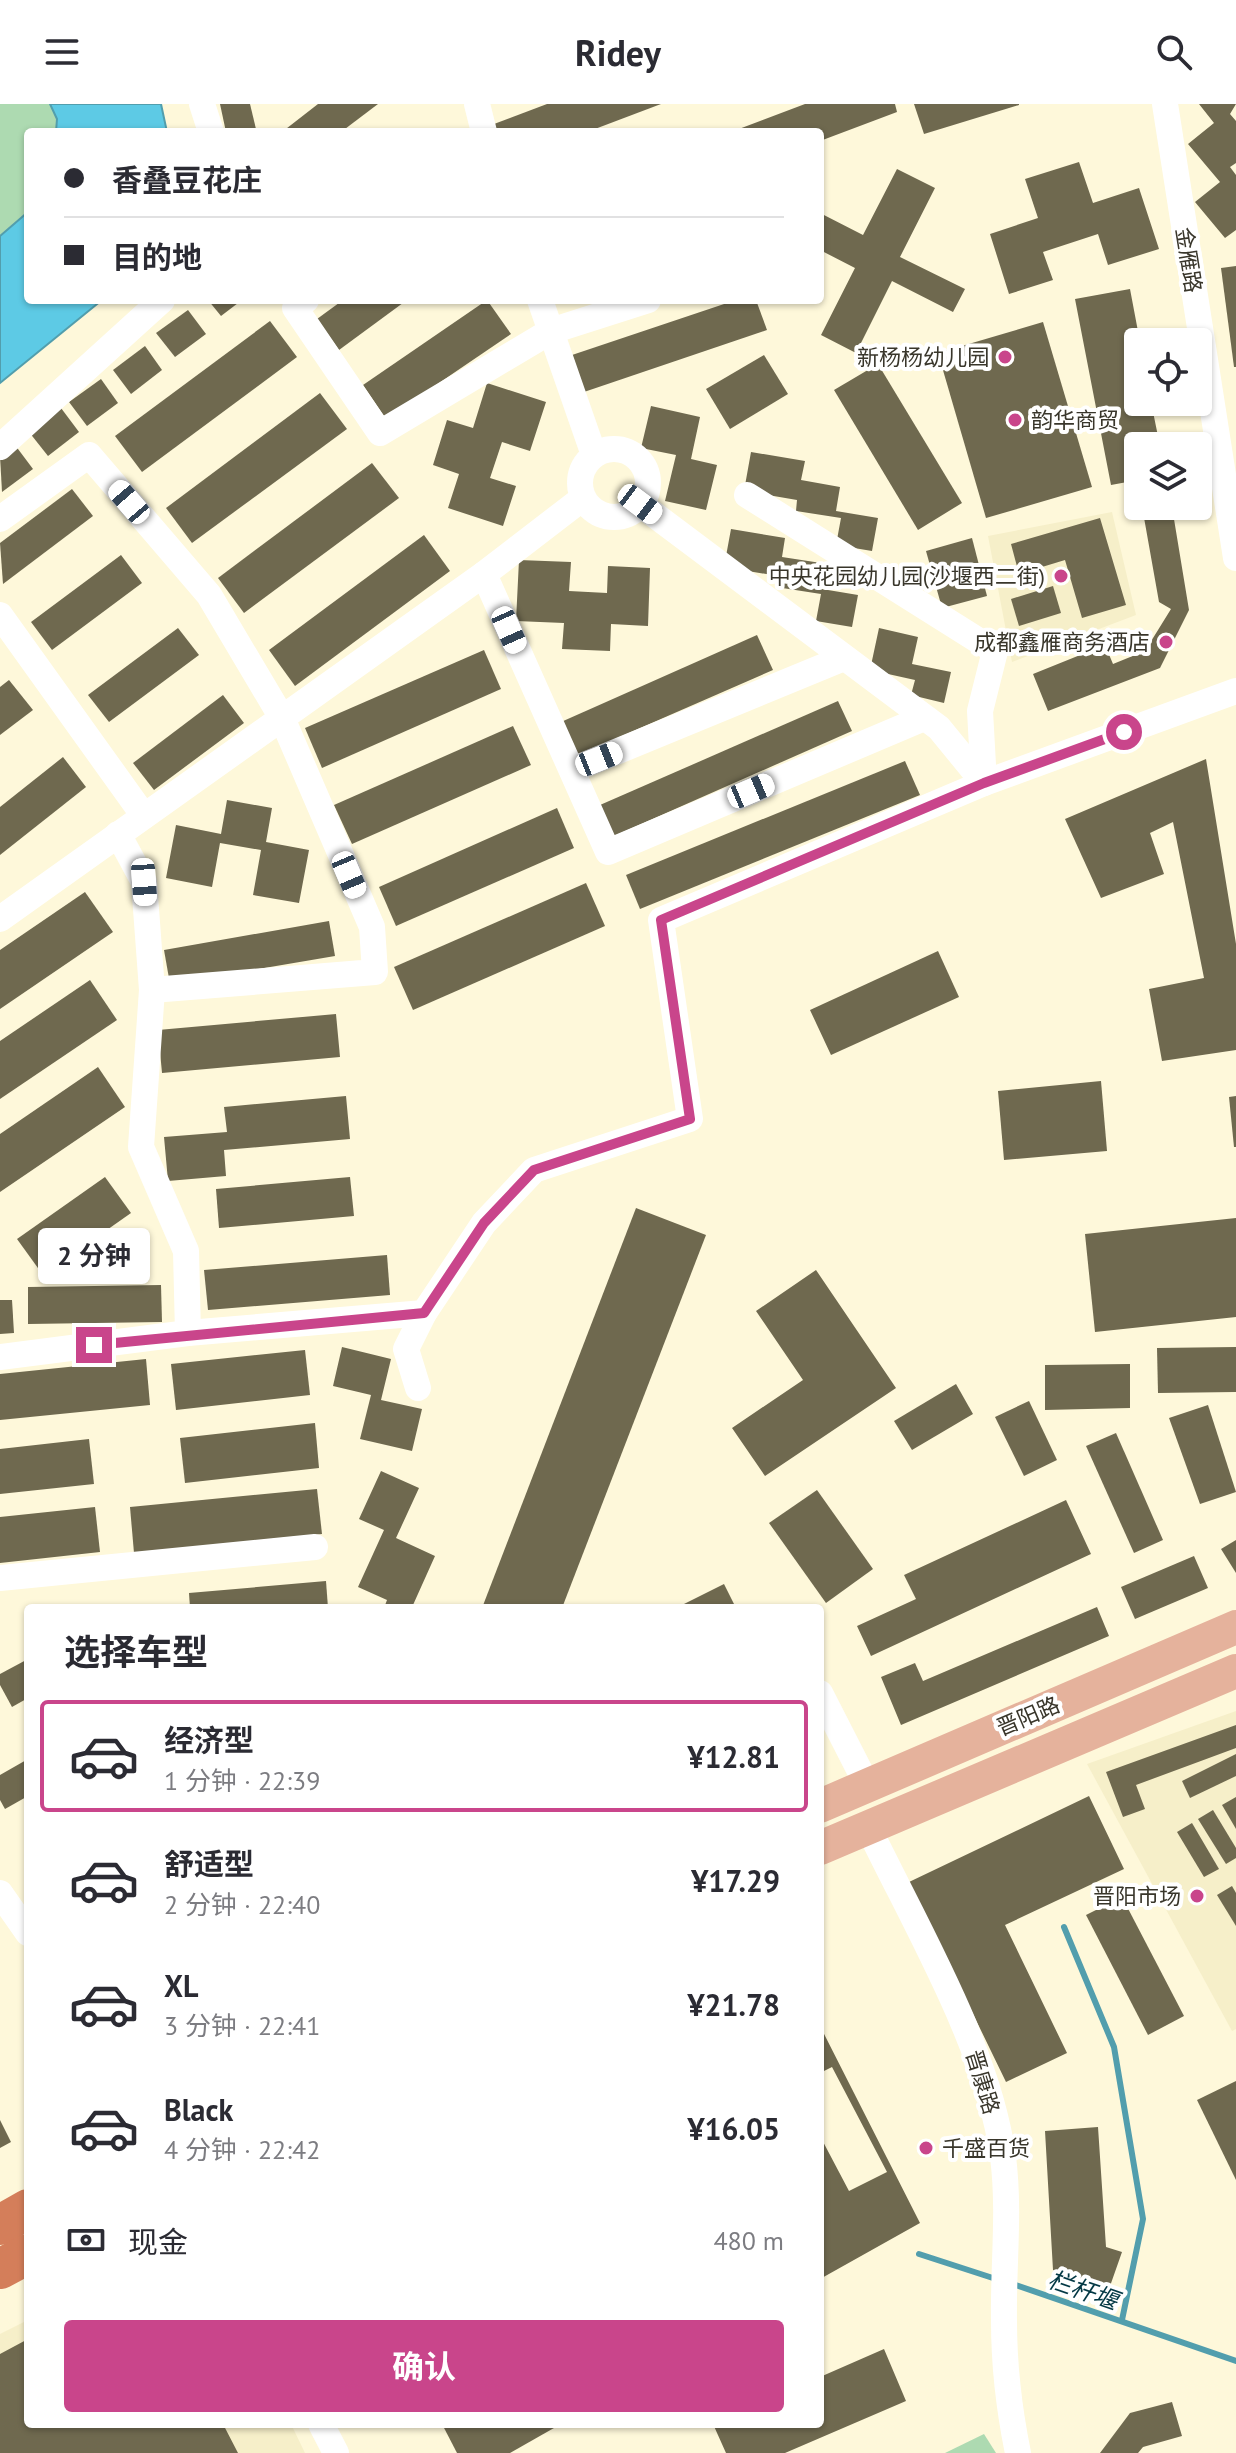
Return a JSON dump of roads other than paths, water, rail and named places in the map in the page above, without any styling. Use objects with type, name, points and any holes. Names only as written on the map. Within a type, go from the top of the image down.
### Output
[{"type":"highway","points":[[0,2225],[24,2211]]},
{"type":"highway","points":[[0,2269],[24,2256]]},
{"type":"main road","name":"晋阳路","points":[[824,1804],[1236,1627]]},
{"type":"main road","name":"晋阳路","points":[[824,1846],[1236,1671]]},
{"type":"street","points":[[202,104],[210,128]]},
{"type":"street","points":[[477,104],[483,128]]},
{"type":"street","name":"金雁路","points":[[1165,104],[1227,444],[1236,558]]},
{"type":"street","points":[[0,447],[158,304]]},
{"type":"street","points":[[300,304],[295,308],[380,433],[551,331],[635,304]]},
{"type":"street","points":[[541,304],[594,455]]},
{"type":"street","points":[[613,449],[639,460],[647,477],[640,504],[624,515],[605,516],[583,498],[580,488],[582,470],[594,455],[613,449]]},
{"type":"street","points":[[0,519],[89,455],[209,595],[282,718],[372,927],[375,972],[152,990]]},
{"type":"street","points":[[747,495],[995,651],[980,711],[984,783]]},
{"type":"street","points":[[0,919],[484,574],[583,498]]},
{"type":"street","points":[[640,504],[939,728],[984,783]]},
{"type":"street","points":[[484,574],[608,852],[924,718]]},
{"type":"street","points":[[0,615],[144,816]]},
{"type":"street","points":[[572,770],[844,658]]},
{"type":"street","points":[[418,1388],[406,1349],[424,1313],[484,1223],[534,1170],[690,1119],[661,920],[984,783],[1236,691]]},
{"type":"street","points":[[118,834],[144,882],[152,990],[141,1147],[186,1251],[188,1333]]},
{"type":"street","points":[[0,1357],[188,1333],[424,1313]]},
{"type":"street","points":[[0,1578],[315,1547]]},
{"type":"street","points":[[824,1701],[867,1785]]},
{"type":"street","name":"晋康路","points":[[868,1827],[983,2068],[1003,2155],[1008,2408],[1018,2453]]},
{"type":"street","points":[[0,1891],[24,1899]]},
{"type":"street","points":[[0,1891],[24,1927]]},
{"type":"street","points":[[323,2428],[336,2453]]},
{"type":"water","points":[[50,104],[161,104],[166,128],[56,128],[57,119]]},
{"type":"water","points":[[24,215],[24,304],[97,304],[0,383],[0,236]]},
{"type":"waterway","points":[[1064,1927],[1114,2047],[1143,2219],[1122,2320]]},
{"type":"waterway","name":"栏杆堰","points":[[919,2254],[999,2280]]},
{"type":"waterway","name":"栏杆堰","points":[[1010,2283],[1236,2361]]},
{"type":"place","name":"新杨杨幼儿园","points":[[1005,357]]},
{"type":"place","name":"韵华商贸","points":[[1015,420]]},
{"type":"place","name":"中央花园幼儿园(沙堰西二街)","points":[[1061,576]]},
{"type":"place","name":"成都鑫雁商务酒店","points":[[1166,642]]},
{"type":"place","name":"晋阳市场","points":[[1197,1896]]},
{"type":"place","name":"千盛百货","points":[[926,2148]]}]
